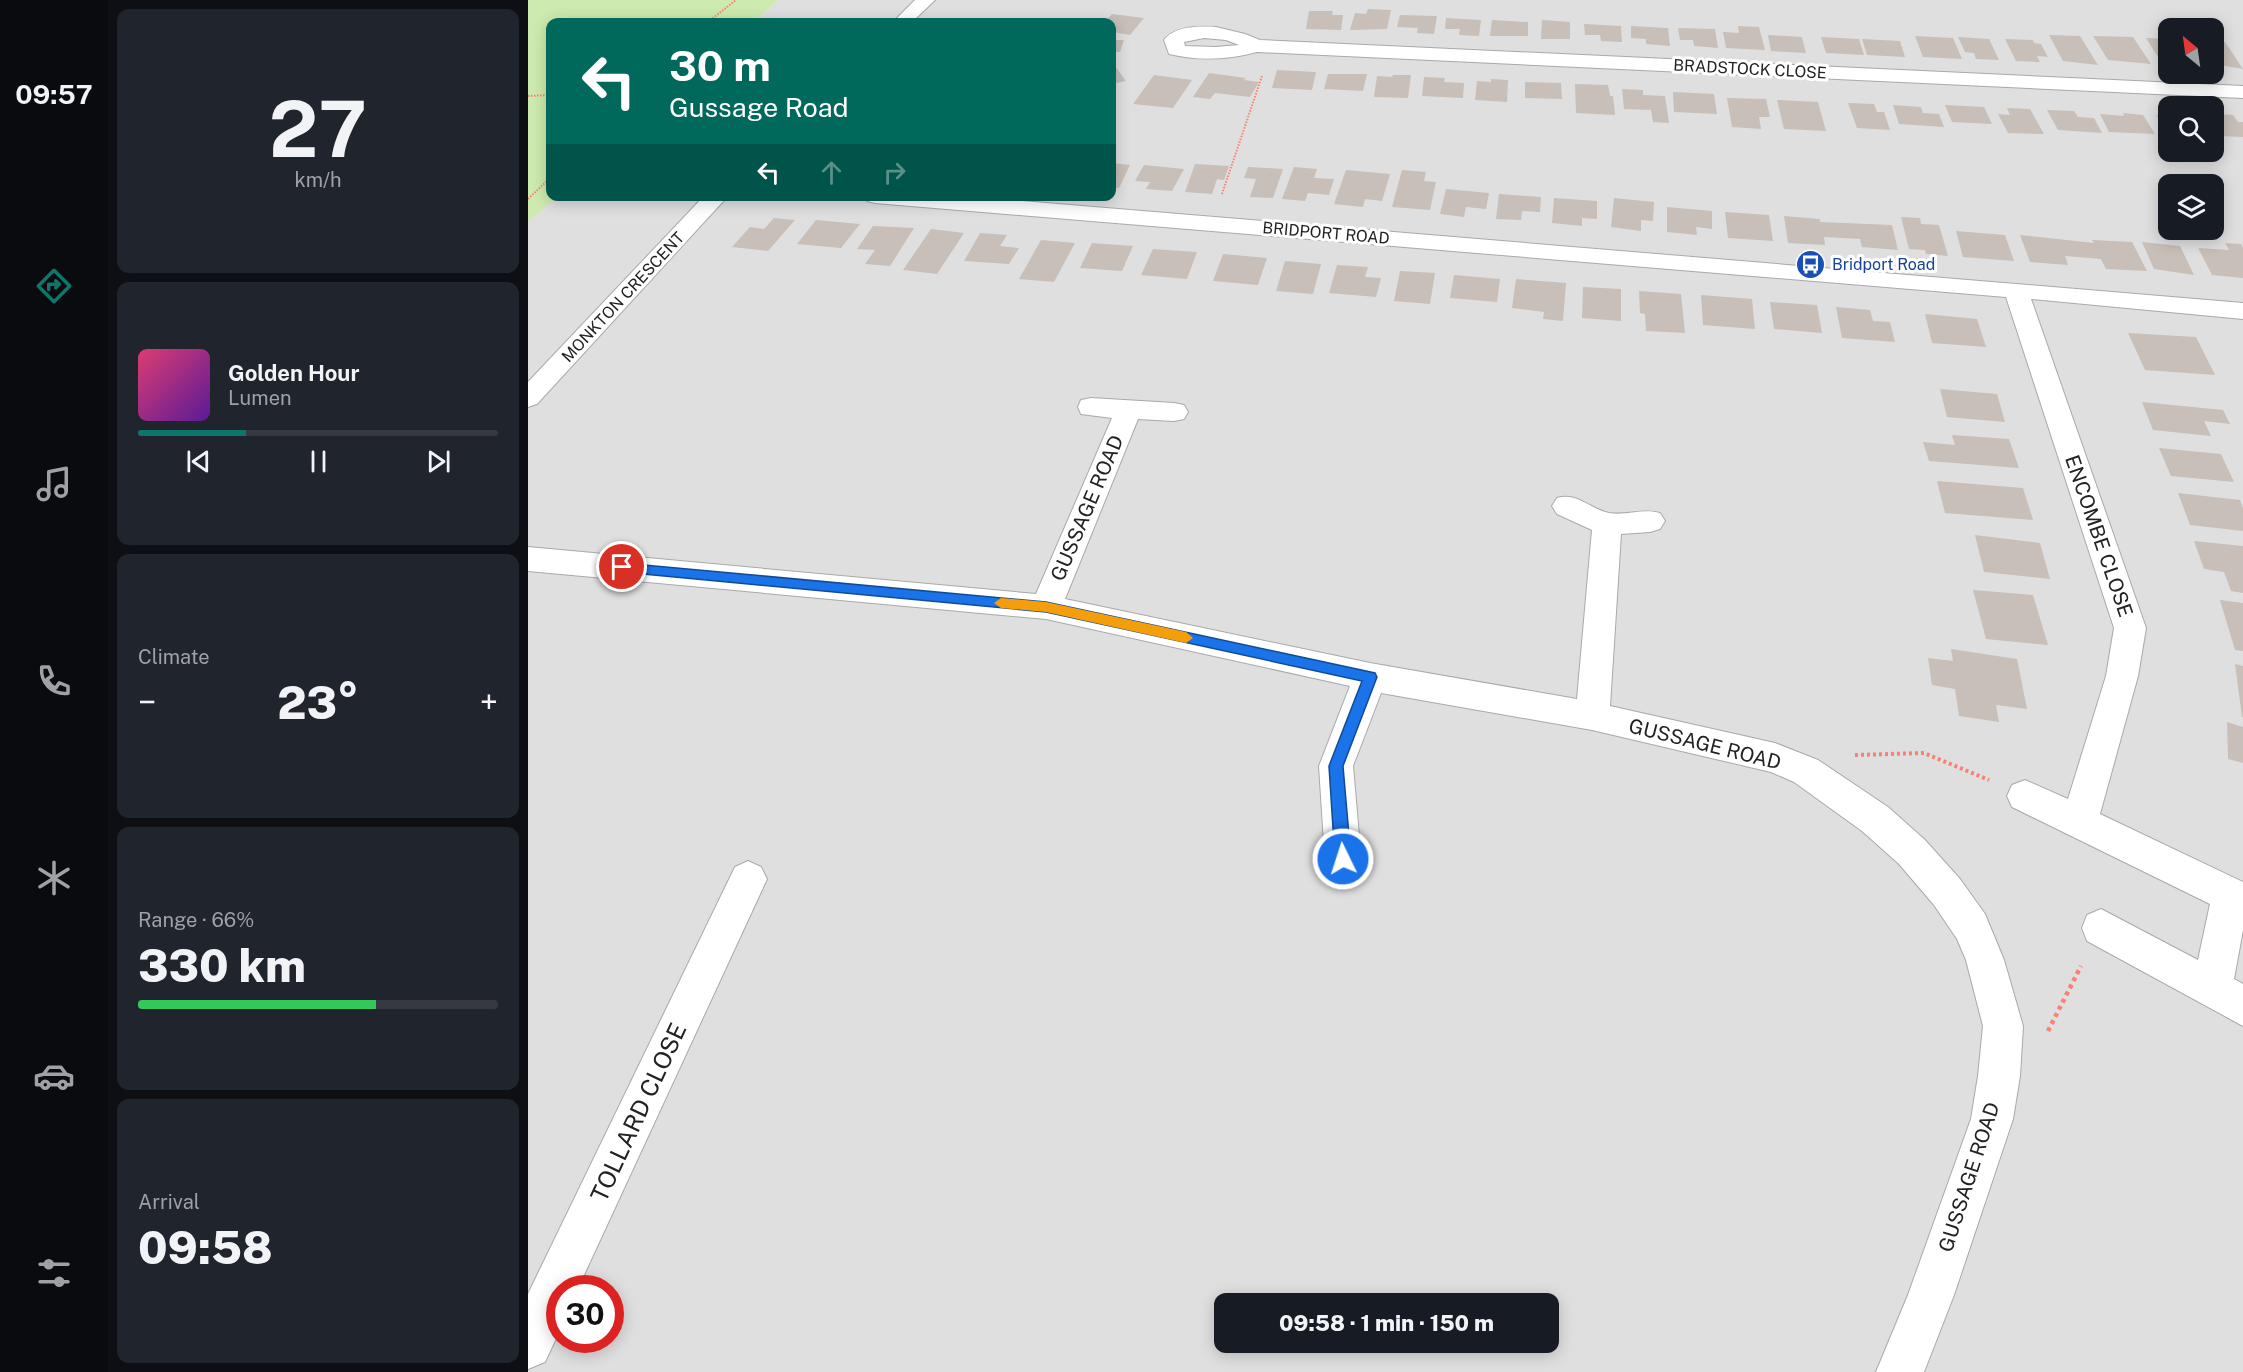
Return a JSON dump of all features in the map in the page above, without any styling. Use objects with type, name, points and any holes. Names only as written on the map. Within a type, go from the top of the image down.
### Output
[{"type":"street","points":[[907,18],[927,0]]},
{"type":"street","name":"BRADSTOCK CLOSE","points":[[1264,46],[2243,92]]},
{"type":"street","name":"MONKTON CRESCENT","points":[[528,398],[712,201]]},
{"type":"street","name":"BRIDPORT ROAD","points":[[935,201],[2016,290],[2243,311]]},
{"type":"street","name":"ENCOMBE CLOSE","points":[[2016,290],[2130,628],[2122,676],[2080,820]]},
{"type":"street","name":"GUSSAGE ROAD","points":[[1091,407],[1173,412]]},
{"type":"street","name":"GUSSAGE ROAD","points":[[1046,607],[1129,409]]},
{"type":"street","points":[[1567,506],[1607,524],[1650,521]]},
{"type":"street","points":[[1592,716],[1607,524]]},
{"type":"street","name":"GUSSAGE ROAD","points":[[528,559],[1046,607],[1370,677],[1592,716],[1775,758],[1806,771],[1875,819],[1912,852],[1947,892],[1971,927],[1985,960],[2003,1026],[1999,1076],[1992,1119],[1931,1295],[1900,1372]]},
{"type":"street","points":[[1343,859],[1336,766],[1370,677]]},
{"type":"street","points":[[2025,796],[2080,820],[2237,898],[2228,997],[2101,928]]},
{"type":"street","name":"TOLLARD CLOSE","points":[[528,1345],[748,879]]},
{"type":"path","points":[[713,18],[736,0]]},
{"type":"path","points":[[1212,224],[1264,46]]},
{"type":"path","points":[[528,96],[546,95]]},
{"type":"path","points":[[528,199],[546,182]]},
{"type":"path","points":[[1844,756],[1924,753],[2025,796]]},
{"type":"path","points":[[2042,1041],[2101,928]]},
{"type":"shaded area","points":[[778,0],[2243,0],[2243,1372],[528,1372],[528,222],[551,201],[1116,201],[1116,18],[758,18]]},
{"type":"green space","points":[[528,0],[778,0],[758,18],[546,18],[546,201],[552,201],[528,222]]},
{"type":"building","points":[[1368,9],[1391,10],[1387,29],[1350,30],[1355,13],[1366,14]]},
{"type":"building","points":[[1309,11],[1333,11],[1332,15],[1343,15],[1341,30],[1306,29]]},
{"type":"building","points":[[1112,14],[1144,18],[1130,35],[1116,33],[1116,18],[1108,18]]},
{"type":"building","points":[[1400,15],[1437,16],[1434,34],[1417,33],[1418,28],[1397,27]]},
{"type":"building","points":[[1446,18],[1481,20],[1479,36],[1459,35],[1460,29],[1445,29]]},
{"type":"building","points":[[1492,20],[1528,22],[1528,36],[1490,36]]},
{"type":"building","points":[[1542,20],[1570,22],[1570,39],[1541,39]]},
{"type":"building","points":[[1584,24],[1621,26],[1622,42],[1601,41],[1600,35],[1585,35]]},
{"type":"building","points":[[1631,26],[1668,28],[1670,46],[1646,44],[1646,39],[1631,38]]},
{"type":"building","points":[[1738,26],[1759,27],[1765,50],[1726,48],[1723,32],[1739,33]]},
{"type":"building","points":[[1678,28],[1715,29],[1718,48],[1694,46],[1693,40],[1680,40]]},
{"type":"building","points":[[1768,35],[1802,37],[1806,53],[1771,51]]},
{"type":"building","points":[[2049,35],[2080,36],[2098,65],[2063,61]]},
{"type":"building","points":[[1915,36],[1953,38],[1962,59],[1923,57]]},
{"type":"building","points":[[2093,36],[2133,37],[2151,64],[2108,60]]},
{"type":"building","points":[[1821,37],[1859,39],[1864,55],[1826,53]]},
{"type":"building","points":[[1958,37],[1989,39],[1999,60],[1976,59],[1974,53],[1965,52]]},
{"type":"building","points":[[2146,38],[2158,39],[2158,57]]},
{"type":"building","points":[[1862,39],[1900,41],[1905,57],[1867,55]]},
{"type":"building","points":[[2005,39],[2033,40],[2034,43],[2041,44],[2048,57],[2037,56],[2040,62],[2016,61]]},
{"type":"building","points":[[1116,40],[1124,40],[1120,52],[1116,52]]},
{"type":"building","points":[[2224,42],[2225,42],[2243,69],[2224,66]]},
{"type":"building","points":[[1116,67],[1126,81],[1116,83]]},
{"type":"building","points":[[1277,70],[1316,72],[1312,90],[1272,88]]},
{"type":"building","points":[[1209,73],[1259,82],[1250,97],[1215,93],[1210,99],[1193,97]]},
{"type":"building","points":[[1328,74],[1367,74],[1363,91],[1324,89]]},
{"type":"building","points":[[1154,75],[1192,80],[1173,108],[1133,104]]},
{"type":"building","points":[[1393,75],[1411,75],[1408,98],[1374,97],[1377,76],[1392,77]]},
{"type":"building","points":[[1424,77],[1445,78],[1444,82],[1464,83],[1463,98],[1422,96]]},
{"type":"building","points":[[1491,79],[1508,80],[1507,102],[1475,100],[1477,81],[1491,82]]},
{"type":"building","points":[[1525,82],[1561,83],[1562,99],[1525,98]]},
{"type":"building","points":[[1575,84],[1608,85],[1610,96],[1613,96],[1615,115],[1576,113]]},
{"type":"building","points":[[1622,89],[1643,90],[1643,95],[1665,96],[1669,123],[1653,122],[1651,110],[1624,109]]},
{"type":"building","points":[[1673,92],[1714,94],[1717,114],[1674,112]]},
{"type":"building","points":[[1727,98],[1766,99],[1770,117],[1759,117],[1761,129],[1732,127]]},
{"type":"building","points":[[1777,100],[1818,102],[1826,131],[1784,129]]},
{"type":"building","points":[[1848,103],[1874,104],[1877,112],[1884,112],[1890,130],[1857,128]]},
{"type":"building","points":[[1893,105],[1921,107],[1923,113],[1939,114],[1944,127],[1899,124]]},
{"type":"building","points":[[1945,105],[1984,107],[1992,124],[1952,122]]},
{"type":"building","points":[[2007,108],[2030,109],[2044,134],[2008,133],[1998,114],[2010,115]]},
{"type":"building","points":[[2047,110],[2074,111],[2078,117],[2094,118],[2102,133],[2058,130]]},
{"type":"building","points":[[2123,113],[2143,115],[2155,134],[2109,132],[2100,114],[2124,116]]},
{"type":"building","points":[[2224,115],[2233,115],[2238,122],[2243,122],[2243,137],[2224,136]]},
{"type":"building","points":[[1116,163],[1130,165],[1119,188],[1116,188]]},
{"type":"building","points":[[1195,164],[1229,166],[1224,180],[1217,179],[1212,194],[1185,192]]},
{"type":"building","points":[[1144,165],[1184,169],[1172,191],[1146,189],[1150,182],[1135,181]]},
{"type":"building","points":[[1248,167],[1283,169],[1273,198],[1250,197],[1256,179],[1244,178]]},
{"type":"building","points":[[1294,167],[1317,169],[1314,178],[1334,179],[1329,195],[1308,193],[1305,201],[1282,199]]},
{"type":"building","points":[[1346,170],[1390,174],[1382,201],[1365,199],[1363,207],[1334,204]]},
{"type":"building","points":[[1402,170],[1426,172],[1424,181],[1436,182],[1430,210],[1392,207]]},
{"type":"building","points":[[1446,189],[1489,193],[1486,209],[1466,207],[1464,217],[1440,214]]},
{"type":"building","points":[[1499,194],[1541,197],[1540,212],[1522,211],[1521,220],[1496,219]]},
{"type":"building","points":[[1554,198],[1597,201],[1597,219],[1582,218],[1582,226],[1552,223]]},
{"type":"building","points":[[1614,198],[1654,202],[1653,221],[1641,220],[1641,231],[1611,227]]},
{"type":"building","points":[[1667,207],[1712,211],[1712,229],[1696,227],[1697,235],[1667,232]]},
{"type":"building","points":[[1725,212],[1769,215],[1773,241],[1728,238]]},
{"type":"building","points":[[1784,216],[1820,219],[1820,222],[1892,225],[1898,250],[1862,247],[1860,239],[1824,237],[1825,245],[1788,243]]},
{"type":"building","points":[[1901,217],[1920,218],[1921,224],[1939,225],[1948,256],[1926,254],[1925,250],[1909,249]]},
{"type":"building","points":[[774,218],[795,220],[768,251],[732,247],[750,227],[764,229]]},
{"type":"building","points":[[816,220],[860,224],[841,248],[797,244]]},
{"type":"building","points":[[873,226],[914,228],[890,266],[865,264],[875,250],[857,249]]},
{"type":"building","points":[[931,229],[964,233],[937,274],[903,270]]},
{"type":"building","points":[[1956,231],[2005,235],[2014,261],[1963,257]]},
{"type":"building","points":[[980,233],[1007,235],[1000,246],[1019,248],[1009,264],[964,261]]},
{"type":"building","points":[[2020,235],[2094,243],[2092,240],[2132,242],[2147,271],[2106,269],[2101,259],[2065,256],[2068,265],[2030,262]]},
{"type":"building","points":[[1041,240],[1075,243],[1054,282],[1019,279]]},
{"type":"building","points":[[2142,242],[2180,246],[2194,275],[2154,269]]},
{"type":"building","points":[[1092,243],[1133,246],[1122,271],[1080,268]]},
{"type":"building","points":[[2225,243],[2241,244],[2243,278],[2212,275],[2198,248],[2229,250]]},
{"type":"building","points":[[1153,249],[1197,252],[1187,279],[1141,275]]},
{"type":"building","points":[[1223,254],[1267,258],[1258,285],[1213,281]]},
{"type":"building","points":[[1285,261],[1321,264],[1313,294],[1276,291]]},
{"type":"building","points":[[1337,265],[1368,267],[1365,277],[1381,278],[1376,297],[1329,293]]},
{"type":"building","points":[[1400,271],[1435,273],[1430,304],[1394,301]]},
{"type":"building","points":[[1454,275],[1500,279],[1497,302],[1450,298]]},
{"type":"building","points":[[1516,279],[1566,283],[1563,321],[1543,319],[1544,312],[1512,308]]},
{"type":"building","points":[[1583,287],[1621,289],[1621,321],[1582,318]]},
{"type":"building","points":[[1639,291],[1681,294],[1685,333],[1646,331],[1645,314],[1640,313]]},
{"type":"building","points":[[1701,295],[1752,299],[1755,329],[1703,325]]},
{"type":"building","points":[[1770,302],[1817,305],[1822,333],[1774,329]]},
{"type":"building","points":[[1836,307],[1870,310],[1873,321],[1890,322],[1895,342],[1842,338]]},
{"type":"building","points":[[1925,314],[1977,319],[1986,347],[1932,343]]},
{"type":"building","points":[[2128,333],[2196,337],[2215,375],[2145,370]]},
{"type":"building","points":[[1940,389],[1997,394],[2005,422],[1947,417]]},
{"type":"building","points":[[2142,402],[2223,410],[2230,424],[2204,421],[2211,436],[2153,430]]},
{"type":"building","points":[[1952,435],[2009,439],[2019,468],[1929,461],[1923,442],[1955,445]]},
{"type":"building","points":[[2159,448],[2221,454],[2234,482],[2171,476]]},
{"type":"building","points":[[1937,481],[2023,488],[2033,520],[1945,513]]},
{"type":"building","points":[[2178,493],[2240,500],[2243,508],[2243,531],[2190,525]]},
{"type":"building","points":[[1975,535],[2040,543],[2050,579],[1984,572]]},
{"type":"building","points":[[2194,541],[2243,546],[2243,593],[2231,591],[2224,572],[2204,569]]},
{"type":"building","points":[[1973,590],[2033,595],[2048,645],[1986,639]]},
{"type":"building","points":[[2220,600],[2243,603],[2243,651],[2235,650]]},
{"type":"building","points":[[1951,649],[2017,659],[2027,709],[1996,705],[1999,722],[1959,716],[1955,689],[1932,685],[1928,658],[1953,661]]},
{"type":"building","points":[[2235,664],[2243,666],[2243,717],[2242,717]]},
{"type":"building","points":[[2227,722],[2243,727],[2243,763],[2228,759]]},
{"type":"slow traffic","points":[[1001,603],[1046,607],[1186,638]]},
{"type":"place","name":"Bridport Road","points":[[1811,264]]},
{"type":"route","points":[[622,567],[1046,607],[1370,677],[1336,766],[1343,859]]}]
